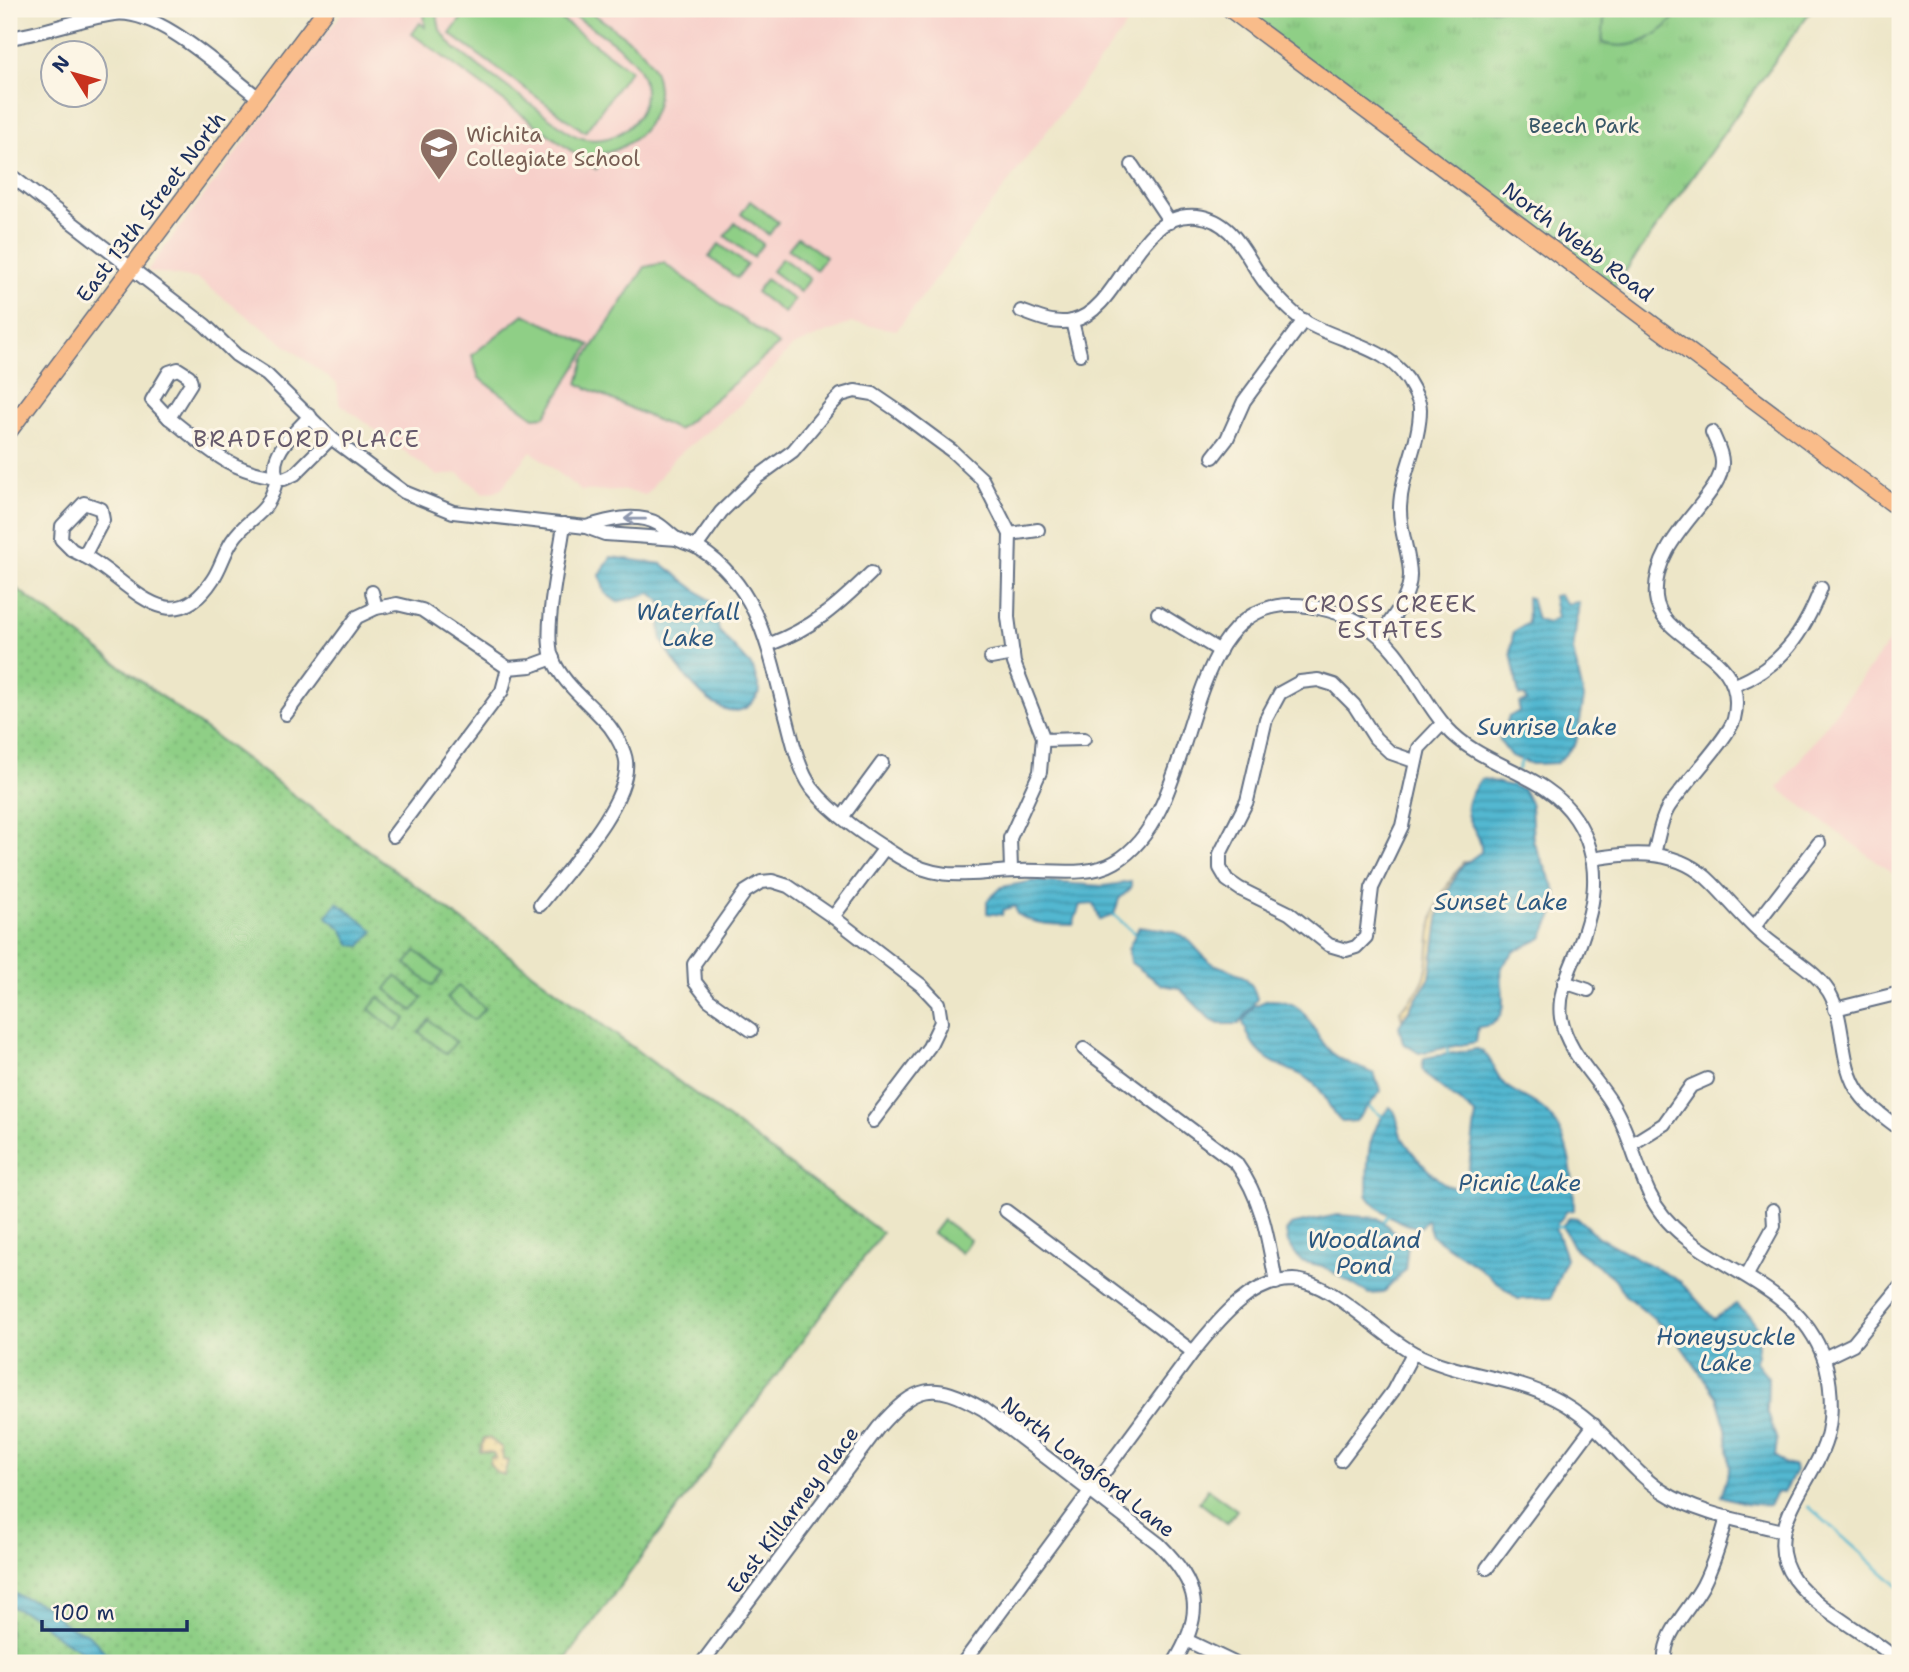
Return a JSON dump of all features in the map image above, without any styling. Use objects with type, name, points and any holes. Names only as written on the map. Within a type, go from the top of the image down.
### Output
[{"type":"main road","name":"East 13th Street North","points":[[9,431],[326,9]]},
{"type":"main road","name":"North Webb Road","points":[[1230,9],[1899,504]]},
{"type":"street","points":[[9,38],[109,12],[135,14],[154,20],[259,98]]},
{"type":"street","points":[[1132,165],[1170,222]]},
{"type":"street","points":[[9,174],[205,325],[236,355],[267,375],[331,438],[404,492],[453,512],[586,527],[605,534],[678,539]]},
{"type":"street","points":[[1021,310],[1046,320],[1072,321],[1093,310],[1149,238],[1170,222],[1196,216],[1214,220],[1235,235],[1271,290],[1304,320],[1383,354],[1408,378],[1420,405],[1419,437],[1400,507],[1410,575],[1404,600],[1380,636]]},
{"type":"street","points":[[1213,457],[1227,439],[1244,401],[1304,320]]},
{"type":"street","points":[[1072,321],[1080,354]]},
{"type":"street","points":[[696,547],[721,512],[756,478],[793,451],[833,402],[855,391],[873,394],[952,451],[982,479],[1010,534],[1007,617],[1013,654],[1043,740],[1040,772],[1010,838],[1011,870]]},
{"type":"street","points":[[84,556],[131,593],[160,608],[183,605],[196,598],[213,579],[234,538],[272,500],[277,477],[274,470],[278,452],[310,416]]},
{"type":"street","points":[[169,418],[235,468],[248,474],[284,480],[295,474],[331,438]]},
{"type":"street","points":[[1654,854],[1666,810],[1734,721],[1735,685],[1722,667],[1668,621],[1658,609],[1656,597],[1657,570],[1668,547],[1717,480],[1723,465],[1712,432]]},
{"type":"street","points":[[586,527],[604,521],[646,519],[696,547],[739,581],[759,616],[796,755],[811,787],[885,848],[905,861],[936,874],[965,877],[1011,870],[1095,869],[1113,864],[1135,846],[1155,822],[1172,787],[1198,702],[1220,651],[1241,620],[1263,608],[1286,604],[1337,613],[1359,622],[1380,636],[1404,662],[1442,724],[1465,746],[1491,762],[1541,784],[1565,804],[1576,819],[1595,869],[1594,904],[1564,982],[1560,1013],[1568,1039],[1613,1105],[1632,1144],[1650,1194],[1669,1224],[1786,1301],[1812,1331],[1824,1358],[1830,1395],[1828,1434],[1783,1531],[1782,1552],[1791,1576],[1813,1599],[1900,1662]]},
{"type":"street","points":[[540,905],[613,808],[623,786],[626,761],[610,727],[578,694],[552,658],[551,621],[564,524]]},
{"type":"street","points":[[1010,534],[1038,530]]},
{"type":"street","points":[[768,645],[802,633],[871,573]]},
{"type":"street","points":[[1735,685],[1753,678],[1775,662],[1807,624],[1821,589]]},
{"type":"street","points":[[372,592],[376,608]]},
{"type":"street","points":[[286,714],[357,617],[376,608],[397,604],[422,610],[508,668],[531,666],[552,658]]},
{"type":"street","points":[[1158,613],[1220,651]]},
{"type":"street","points":[[991,658],[1013,654]]},
{"type":"street","points":[[393,836],[502,691],[508,668]]},
{"type":"street","points":[[1414,761],[1391,753],[1334,685],[1318,680],[1300,682],[1280,693],[1266,719],[1247,801],[1220,854],[1220,867],[1234,884],[1289,913],[1329,945],[1346,950],[1356,947],[1366,937],[1372,888],[1402,826],[1414,761],[1419,748],[1442,724]]},
{"type":"street","points":[[1043,740],[1084,739]]},
{"type":"street","points":[[626,761],[640,758]]},
{"type":"street","points":[[843,816],[882,763]]},
{"type":"street","points":[[1754,927],[1819,843]]},
{"type":"street","points":[[833,918],[885,848]]},
{"type":"street","points":[[1592,859],[1617,853],[1654,854],[1676,860],[1710,880],[1754,927],[1804,966],[1828,992],[1835,1009],[1849,1072],[1859,1093],[1900,1129]]},
{"type":"street","points":[[751,1030],[709,1000],[695,982],[694,964],[708,939],[746,892],[761,882],[788,886],[921,985],[938,1003],[941,1022],[929,1047],[873,1121]]},
{"type":"street","points":[[1564,982],[1588,990]]},
{"type":"street","points":[[1835,1009],[1900,993]]},
{"type":"street","points":[[1084,1049],[1236,1163],[1250,1182],[1262,1210],[1276,1283]]},
{"type":"street","points":[[1632,1144],[1664,1124],[1691,1086],[1707,1079]]},
{"type":"street","points":[[1747,1275],[1774,1226],[1773,1210]]},
{"type":"street","points":[[1006,1211],[1193,1352]]},
{"type":"street","points":[[964,1663],[1193,1352],[1224,1314],[1245,1297],[1276,1283],[1307,1282],[1325,1290],[1413,1353],[1435,1363],[1516,1384],[1553,1397],[1594,1425],[1661,1491],[1691,1507],[1783,1531]]},
{"type":"street","points":[[1824,1358],[1853,1344],[1900,1287]]},
{"type":"street","points":[[1341,1460],[1393,1391],[1413,1353]]},
{"type":"street","name":"North Longford Lane","points":[[926,1392],[940,1390],[957,1394],[983,1409],[1159,1544],[1180,1565],[1192,1587],[1195,1612],[1188,1641]]},
{"type":"street","name":"East Killarney Place","points":[[702,1663],[878,1428],[901,1402],[926,1392]]},
{"type":"street","points":[[1487,1568],[1594,1425]]},
{"type":"street","points":[[1665,1663],[1666,1643],[1703,1587],[1727,1517]]},
{"type":"street","points":[[1174,1663],[1188,1641],[1234,1663]]},
{"type":"shaded area","points":[[345,9],[1139,9],[897,330],[851,323],[793,346],[740,405],[673,459],[646,495],[621,490],[581,491],[531,451],[500,490],[484,493],[458,473],[438,476],[339,403],[337,384],[198,279],[147,271]]},
{"type":"shaded area","points":[[1900,628],[1900,879],[1778,788]]},
{"type":"green space","points":[[424,9],[436,9],[440,30],[454,48],[570,133],[585,139],[601,139],[628,128],[644,103],[645,88],[640,71],[626,54],[564,9],[591,13],[635,44],[646,56],[655,72],[658,88],[652,118],[631,142],[600,154],[604,158],[596,169],[412,34],[420,23],[425,27]]},
{"type":"green space","points":[[468,9],[547,9],[630,70],[585,132],[450,34]]},
{"type":"green space","name":"Beech Park","points":[[1234,9],[1812,9],[1610,293]]},
{"type":"green space","points":[[1605,9],[1681,9],[1657,34],[1647,40],[1625,46],[1602,43]]},
{"type":"green space","points":[[750,201],[778,222],[769,235],[741,214]]},
{"type":"green space","points":[[735,223],[763,244],[753,257],[725,236]]},
{"type":"green space","points":[[798,237],[826,257],[816,270],[788,249]]},
{"type":"green space","points":[[719,244],[747,265],[737,278],[709,257]]},
{"type":"green space","points":[[782,258],[810,279],[800,292],[772,271]]},
{"type":"green space","points":[[664,263],[779,345],[678,430],[578,384],[585,359],[645,267]]},
{"type":"green space","points":[[766,279],[794,300],[784,313],[756,292]]},
{"type":"green space","points":[[524,314],[590,345],[545,416],[534,417],[479,378],[472,355]]},
{"type":"green space","points":[[9,583],[882,1233],[563,1663],[9,1663]]},
{"type":"green space","points":[[416,951],[443,973],[433,986],[406,964]]},
{"type":"green space","points":[[396,976],[423,998],[413,1011],[386,989]]},
{"type":"green space","points":[[458,986],[485,1008],[474,1020],[447,998]]},
{"type":"green space","points":[[379,997],[406,1019],[396,1031],[369,1009]]},
{"type":"green space","points":[[429,1020],[456,1042],[446,1054],[419,1032]]},
{"type":"green space","points":[[943,1220],[970,1240],[961,1253],[933,1233]]},
{"type":"green space","points":[[1208,1489],[1237,1510],[1227,1523],[1199,1502]]},
{"type":"sand","points":[[1463,862],[1468,862],[1462,866],[1430,978],[1402,1020],[1400,1010],[1425,976],[1436,908]]},
{"type":"sand","points":[[484,1438],[489,1438],[502,1448],[503,1460],[508,1461],[504,1475],[497,1473],[489,1463],[491,1457],[496,1458],[493,1453],[480,1451]]},
{"type":"water","name":"Waterfall Lake","points":[[611,557],[662,564],[709,600],[715,610],[719,631],[753,668],[760,691],[748,706],[735,711],[721,708],[707,699],[681,671],[662,639],[661,602],[651,593],[617,602],[605,593],[600,575]]},
{"type":"water","name":"Sunrise Lake","points":[[1559,595],[1567,604],[1579,602],[1573,651],[1584,698],[1576,743],[1557,763],[1532,764],[1511,756],[1499,740],[1509,717],[1519,711],[1519,703],[1527,701],[1524,696],[1519,696],[1511,652],[1513,632],[1528,623],[1527,597],[1531,598],[1537,620],[1548,623],[1557,618],[1553,596]]},
{"type":"water","name":"Sunset Lake","points":[[1480,780],[1523,789],[1531,805],[1533,841],[1556,891],[1558,904],[1542,938],[1515,951],[1502,966],[1503,1002],[1498,1019],[1478,1027],[1476,1042],[1419,1053],[1403,1043],[1399,1026],[1430,978],[1440,905],[1462,866],[1481,852],[1479,839],[1467,815],[1467,808],[1472,793]]},
{"type":"water","points":[[1034,881],[1103,886],[1131,882],[1131,888],[1119,899],[1114,915],[1100,920],[1094,904],[1080,905],[1073,925],[1030,920],[1017,914],[1015,906],[1003,910],[1002,915],[987,913],[987,901],[1002,887]]},
{"type":"water","points":[[337,902],[374,931],[361,946],[351,945],[342,929],[327,917]]},
{"type":"water","points":[[1139,927],[1181,935],[1210,962],[1246,979],[1257,999],[1239,1024],[1219,1024],[1211,1020],[1179,988],[1162,985],[1130,962],[1128,949]]},
{"type":"water","points":[[1268,1000],[1293,1004],[1301,1010],[1331,1052],[1374,1074],[1381,1091],[1356,1121],[1342,1122],[1311,1081],[1269,1060],[1250,1039],[1243,1022],[1254,1006]]},
{"type":"water","name":"Picnic Lake","points":[[1477,1049],[1487,1056],[1506,1086],[1539,1106],[1552,1119],[1569,1156],[1574,1210],[1567,1211],[1555,1227],[1566,1258],[1551,1298],[1518,1299],[1474,1264],[1432,1236],[1427,1220],[1420,1227],[1406,1224],[1384,1212],[1367,1195],[1368,1158],[1372,1137],[1390,1107],[1395,1113],[1402,1137],[1433,1175],[1456,1188],[1467,1182],[1476,1115],[1428,1077],[1422,1069],[1424,1058]]},
{"type":"water","name":"Woodland Pond","points":[[1337,1215],[1378,1218],[1408,1244],[1405,1270],[1383,1293],[1369,1294],[1322,1266],[1301,1261],[1288,1243],[1286,1231],[1291,1225]]},
{"type":"water","name":"Honeysuckle Lake","points":[[1570,1217],[1577,1218],[1598,1237],[1681,1282],[1714,1319],[1736,1304],[1751,1318],[1759,1335],[1756,1362],[1768,1377],[1767,1410],[1777,1441],[1775,1456],[1784,1464],[1794,1466],[1795,1473],[1784,1492],[1776,1493],[1769,1505],[1745,1503],[1721,1496],[1730,1468],[1726,1428],[1717,1397],[1674,1336],[1624,1294],[1615,1279],[1573,1247],[1562,1226]]},
{"type":"water","points":[[9,1587],[15,1594],[44,1605],[69,1627],[86,1632],[106,1653],[130,1663],[101,1663],[60,1638],[33,1616],[9,1606]]},
{"type":"waterway","points":[[1518,770],[1522,760]]},
{"type":"waterway","points":[[1512,785],[1515,776]]},
{"type":"waterway","points":[[1114,915],[1134,933]]},
{"type":"waterway","points":[[1447,1048],[1448,1054]]},
{"type":"waterway","points":[[1369,1107],[1382,1116]]},
{"type":"waterway","points":[[1384,1221],[1389,1214]]},
{"type":"waterway","points":[[1555,1227],[1562,1226]]},
{"type":"waterway","points":[[1808,1506],[1900,1588]]},
{"type":"place","name":"Wichita Collegiate School","points":[[439,181]]},
{"type":"district","name":"BRADFORD PLACE","points":[[307,439]]},
{"type":"district","name":"CROSS CREEK ESTATES","points":[[1391,617]]}]
